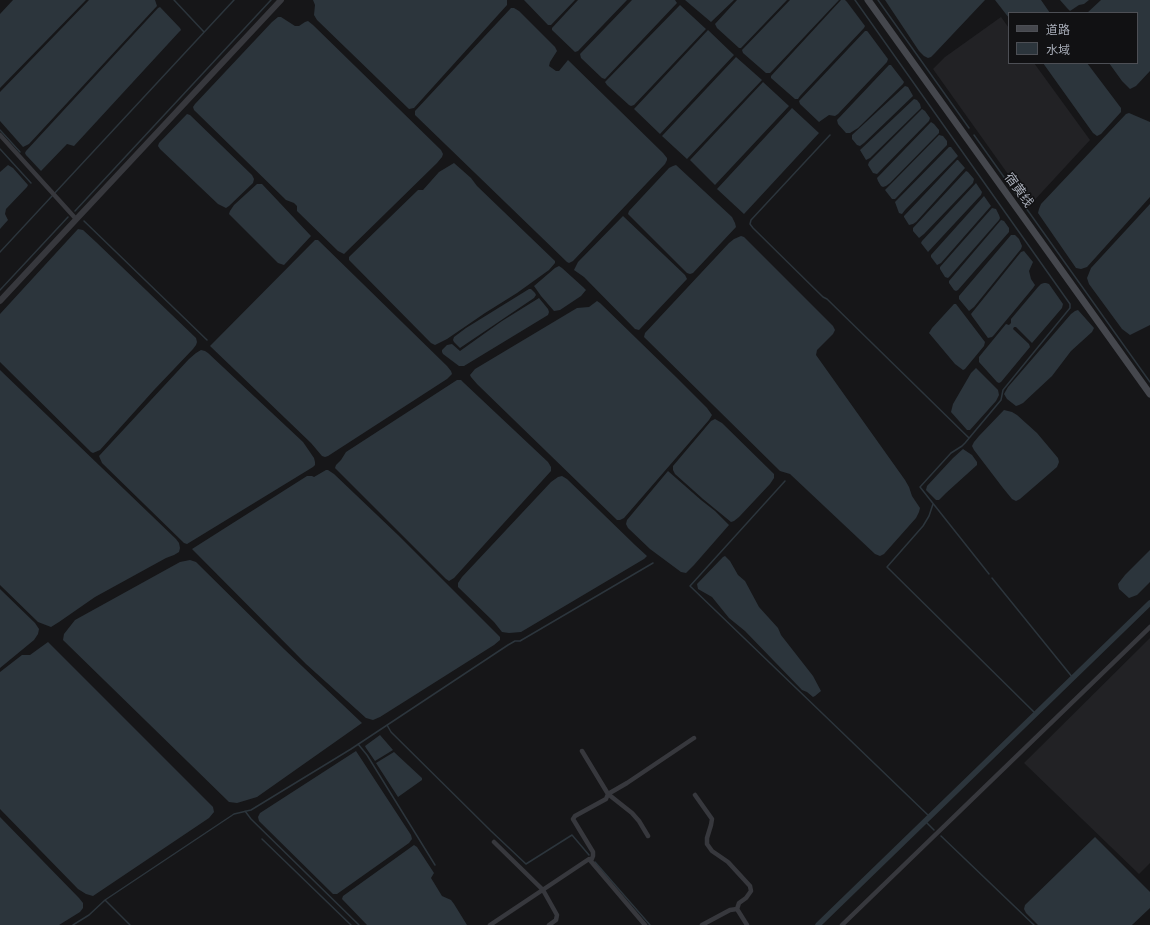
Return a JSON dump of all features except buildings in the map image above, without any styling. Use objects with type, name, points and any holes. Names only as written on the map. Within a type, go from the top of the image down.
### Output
[{"type":"main road","name":"宿黄线","points":[[868,0],[1150,394]]},
{"type":"street","points":[[0,301],[281,0]]},
{"type":"street","points":[[0,135],[76,219]]},
{"type":"street","points":[[842,925],[1150,627]]},
{"type":"street","points":[[591,861],[593,856],[592,852],[573,818],[606,799],[608,794],[694,738]]},
{"type":"street","points":[[582,751],[608,794],[632,813],[648,836]]},
{"type":"street","points":[[695,795],[712,819],[707,844],[712,851],[728,862],[750,886],[751,891],[746,898],[739,903],[737,910],[747,925]]},
{"type":"street","points":[[494,842],[543,890],[557,915],[556,920],[550,925]]},
{"type":"street","points":[[490,925],[589,859],[645,925]]},
{"type":"street","points":[[702,925],[730,910],[737,910]]},
{"type":"shaded area","points":[[1001,17],[1008,27],[1008,64],[1035,64],[1090,140],[1030,205],[933,69],[945,57]]},
{"type":"shaded area","points":[[1150,638],[1150,863],[1139,874],[1024,763]]},
{"type":"water","points":[[13,0],[86,0],[0,88],[0,14]]},
{"type":"water","points":[[89,0],[155,0],[157,6],[29,144],[23,147],[0,121],[0,92]]},
{"type":"water","points":[[313,0],[507,0],[507,5],[414,108],[409,109],[317,20],[314,15],[315,5]]},
{"type":"water","points":[[524,0],[575,0],[551,25],[548,25]]},
{"type":"water","points":[[578,0],[627,0],[578,51],[575,52],[552,30],[552,28]]},
{"type":"water","points":[[632,0],[675,0],[677,3],[605,79],[602,78],[581,58],[580,54]]},
{"type":"water","points":[[685,0],[734,0],[711,22]]},
{"type":"water","points":[[737,0],[787,0],[741,48],[739,48],[717,28],[715,24]]},
{"type":"water","points":[[790,0],[839,0],[770,73],[766,73],[743,53],[742,50]]},
{"type":"water","points":[[841,0],[845,0],[847,2],[865,26],[798,99],[795,99],[771,78],[771,76]]},
{"type":"water","points":[[885,0],[985,0],[935,53],[928,58],[919,51]]},
{"type":"water","points":[[995,0],[1041,0],[1049,12],[1008,12],[1008,17]]},
{"type":"water","points":[[1060,0],[1089,0],[1070,11]]},
{"type":"water","points":[[1101,0],[1150,0],[1150,71],[1136,86],[1130,89],[1110,64],[1138,64],[1138,12],[1088,12]]},
{"type":"water","points":[[680,5],[706,29],[634,105],[631,106],[605,82]]},
{"type":"water","points":[[160,7],[181,30],[74,146],[67,144],[41,171],[26,155],[26,151]]},
{"type":"water","points":[[511,8],[519,11],[555,47],[557,51],[549,66],[556,71],[559,71],[568,60],[667,158],[665,164],[573,261],[569,263],[415,115],[415,111]]},
{"type":"water","points":[[278,17],[281,17],[295,26],[299,26],[308,21],[313,25],[441,150],[443,154],[437,163],[344,254],[338,251],[297,211],[297,206],[294,203],[286,200],[194,110],[193,107]]},
{"type":"water","points":[[708,30],[734,55],[660,134],[634,109]]},
{"type":"water","points":[[865,31],[868,32],[888,59],[887,62],[838,114],[835,116],[829,115],[819,122],[800,104],[799,101]]},
{"type":"water","points":[[736,57],[762,80],[687,159],[662,136]]},
{"type":"water","points":[[1044,64],[1088,64],[1121,108],[1121,112],[1101,134],[1097,136],[1093,133]]},
{"type":"water","points":[[889,65],[891,65],[904,82],[903,84],[858,128],[850,133],[846,133],[838,124],[837,120]]},
{"type":"water","points":[[763,82],[789,106],[715,185],[690,160]]},
{"type":"water","points":[[905,86],[908,87],[913,96],[864,143],[860,146],[857,145],[852,139],[852,135]]},
{"type":"water","points":[[914,99],[917,100],[921,108],[870,158],[866,160],[860,150]]},
{"type":"water","points":[[792,108],[819,133],[744,214],[717,189]]},
{"type":"water","points":[[922,109],[930,118],[929,121],[877,174],[873,173],[868,165],[869,162]]},
{"type":"water","points":[[1129,113],[1150,122],[1150,197],[1087,267],[1081,269],[1076,268],[1038,213],[1039,209],[1041,204],[1126,114]]},
{"type":"water","points":[[187,114],[190,115],[252,175],[254,179],[253,183],[226,208],[218,204],[158,146],[159,143]]},
{"type":"water","points":[[931,122],[939,130],[939,133],[890,183],[883,187],[881,186],[877,178]]},
{"type":"water","points":[[939,135],[943,136],[947,141],[947,145],[895,199],[892,199],[885,190]]},
{"type":"water","points":[[949,147],[951,147],[958,156],[902,214],[899,213],[895,202]]},
{"type":"water","points":[[957,160],[965,168],[916,222],[909,225],[904,216]]},
{"type":"water","points":[[454,163],[555,261],[555,263],[549,270],[517,293],[447,339],[435,345],[431,343],[349,260],[349,257],[418,190],[423,190],[439,172]]},
{"type":"water","points":[[8,165],[13,168],[28,185],[6,209],[5,214],[8,220],[0,229],[0,172]]},
{"type":"water","points":[[676,165],[732,217],[736,227],[693,273],[690,274],[687,273],[628,214],[629,211],[669,168]]},
{"type":"water","points":[[966,171],[974,179],[973,183],[919,238],[913,231],[913,228]]},
{"type":"water","points":[[976,183],[982,192],[981,195],[928,252],[921,243],[922,241]]},
{"type":"water","points":[[257,184],[262,184],[311,236],[284,265],[278,263],[229,214],[234,205]]},
{"type":"water","points":[[984,196],[991,206],[941,263],[937,265],[931,255]]},
{"type":"water","points":[[1150,204],[1150,325],[1130,335],[1122,329],[1089,284],[1087,278],[1091,268]]},
{"type":"water","points":[[992,208],[996,209],[1000,218],[999,220],[950,276],[948,278],[945,277],[940,267]]},
{"type":"water","points":[[623,216],[685,275],[687,279],[639,330],[635,329],[584,277],[574,270],[578,262]]},
{"type":"water","points":[[1001,220],[1004,221],[1009,228],[1009,232],[958,290],[954,290],[949,281]]},
{"type":"water","points":[[78,229],[83,230],[96,242],[196,338],[197,342],[193,349],[100,450],[93,453],[0,362],[0,314]]},
{"type":"water","points":[[1011,235],[1015,235],[1019,239],[1022,246],[1021,249],[974,307],[969,311],[959,299],[959,296]]},
{"type":"water","points":[[741,236],[744,237],[833,326],[835,330],[833,334],[817,350],[816,355],[905,480],[912,496],[920,508],[916,518],[884,554],[880,556],[875,554],[790,474],[780,471],[644,337],[645,333],[729,243]]},
{"type":"water","points":[[315,240],[318,240],[447,366],[452,374],[447,379],[325,457],[322,456],[311,443],[210,346]]},
{"type":"water","points":[[1024,251],[1033,262],[1029,271],[1031,279],[1035,285],[994,335],[988,338],[971,314],[1021,252]]},
{"type":"water","points":[[559,266],[586,290],[581,296],[560,310],[554,311],[534,286]]},
{"type":"water","points":[[1044,283],[1049,284],[1063,304],[1062,308],[1032,343],[1016,327],[1014,327],[1013,329],[1029,344],[1030,347],[999,383],[979,362],[979,357],[1006,324],[1009,325],[1011,323],[1011,319],[1038,287]]},
{"type":"water","points":[[529,289],[535,293],[536,295],[534,298],[460,348],[454,342],[454,337],[466,328]]},
{"type":"water","points":[[539,298],[548,309],[548,315],[464,366],[459,366],[443,354],[442,350],[447,345],[452,344],[460,351],[502,321]]},
{"type":"water","points":[[597,301],[676,377],[712,415],[624,518],[620,520],[617,520],[477,384],[470,375],[475,369],[577,308],[589,307]]},
{"type":"water","points":[[954,304],[956,304],[985,342],[984,346],[963,370],[955,364],[929,333]]},
{"type":"water","points":[[1078,310],[1094,328],[1092,332],[1071,351],[1052,376],[1023,403],[1016,406],[1007,399],[1004,394],[1008,387],[1071,314]]},
{"type":"water","points":[[201,350],[208,353],[303,442],[314,458],[315,465],[187,544],[184,543],[102,463],[99,456],[189,359]]},
{"type":"water","points":[[976,368],[998,390],[999,395],[996,401],[970,430],[967,430],[951,412],[953,404],[971,373]]},
{"type":"water","points":[[0,370],[176,539],[180,548],[179,552],[95,597],[51,627],[38,622],[0,585]]},
{"type":"water","points":[[457,380],[461,380],[548,462],[551,467],[551,471],[454,578],[449,581],[335,468],[346,452]]},
{"type":"water","points":[[1004,410],[1017,415],[1037,433],[1058,458],[1059,462],[1057,467],[1016,501],[1012,499],[1003,488],[972,446],[979,436]]},
{"type":"water","points":[[715,419],[722,423],[774,474],[774,478],[770,484],[739,517],[731,522],[675,474],[673,470],[673,466],[711,421]]},
{"type":"water","points":[[963,449],[972,455],[977,462],[977,465],[939,500],[936,500],[926,490],[927,486]]},
{"type":"water","points":[[326,470],[334,474],[398,535],[500,637],[500,640],[494,645],[373,720],[366,718],[306,664],[192,549],[307,476],[314,477]]},
{"type":"water","points":[[668,471],[715,511],[729,525],[686,573],[681,572],[650,549],[628,528],[626,524],[627,520]]},
{"type":"water","points":[[562,476],[567,479],[647,556],[521,632],[502,632],[494,622],[458,587],[458,583],[551,482]]},
{"type":"water","points":[[1150,550],[1150,582],[1137,595],[1129,598],[1119,589],[1118,584]]},
{"type":"water","points":[[725,556],[730,561],[738,575],[745,581],[759,607],[778,628],[781,635],[813,676],[821,691],[815,696],[813,697],[802,690],[745,631],[729,618],[712,597],[698,589],[697,584]]},
{"type":"water","points":[[190,560],[196,562],[362,723],[257,797],[237,803],[229,802],[63,640],[64,634],[75,620],[180,562]]},
{"type":"water","points":[[0,589],[35,623],[39,629],[34,640],[0,668]]},
{"type":"water","points":[[48,642],[213,807],[214,812],[209,818],[93,896],[78,889],[0,809],[0,672],[22,655],[30,655]]},
{"type":"water","points":[[380,735],[393,750],[375,761],[365,746]]},
{"type":"water","points":[[356,751],[411,835],[412,839],[409,843],[337,894],[333,894],[259,821],[258,817],[260,813]]},
{"type":"water","points":[[394,752],[422,778],[422,780],[398,797],[376,763]]},
{"type":"water","points":[[0,817],[79,898],[83,903],[83,908],[80,912],[59,925],[0,925]]},
{"type":"water","points":[[1095,837],[1150,892],[1150,908],[1132,925],[1038,925],[1026,913],[1024,909],[1025,905]]},
{"type":"water","points":[[414,845],[417,847],[434,873],[431,878],[442,896],[451,900],[467,925],[367,925],[342,899],[343,896]]},
{"type":"waterway","points":[[174,0],[204,32]]},
{"type":"waterway","points":[[0,252],[234,0]]},
{"type":"waterway","points":[[75,211],[271,0]]},
{"type":"waterway","points":[[855,0],[1070,304],[1070,308],[1003,390],[1001,400],[965,443],[951,453],[920,487],[989,574]]},
{"type":"waterway","points":[[878,0],[969,128]]},
{"type":"waterway","points":[[0,130],[20,152]]},
{"type":"waterway","points":[[830,135],[751,220],[750,224],[969,438]]},
{"type":"waterway","points":[[974,135],[1150,382]]},
{"type":"waterway","points":[[0,149],[31,183]]},
{"type":"waterway","points":[[0,290],[68,217]]},
{"type":"waterway","points":[[84,221],[207,340]]},
{"type":"waterway","points":[[785,481],[690,586],[930,817]]},
{"type":"waterway","points":[[933,504],[929,516],[923,526],[887,567],[1036,714]]},
{"type":"waterway","points":[[73,925],[89,915],[105,900],[234,814],[251,810],[351,749],[508,645],[515,641],[520,641],[653,563]]},
{"type":"waterway","points":[[992,578],[1073,678]]},
{"type":"waterway","points":[[818,925],[1150,603]]},
{"type":"waterway","points":[[387,725],[391,732],[526,864],[572,835],[589,855]]},
{"type":"waterway","points":[[358,744],[367,755],[435,865]]},
{"type":"waterway","points":[[245,811],[251,819],[359,925]]},
{"type":"waterway","points":[[925,821],[934,830]]},
{"type":"waterway","points":[[941,836],[1034,925]]},
{"type":"waterway","points":[[262,839],[351,925]]},
{"type":"waterway","points":[[595,862],[650,925]]},
{"type":"waterway","points":[[105,900],[130,925]]}]
